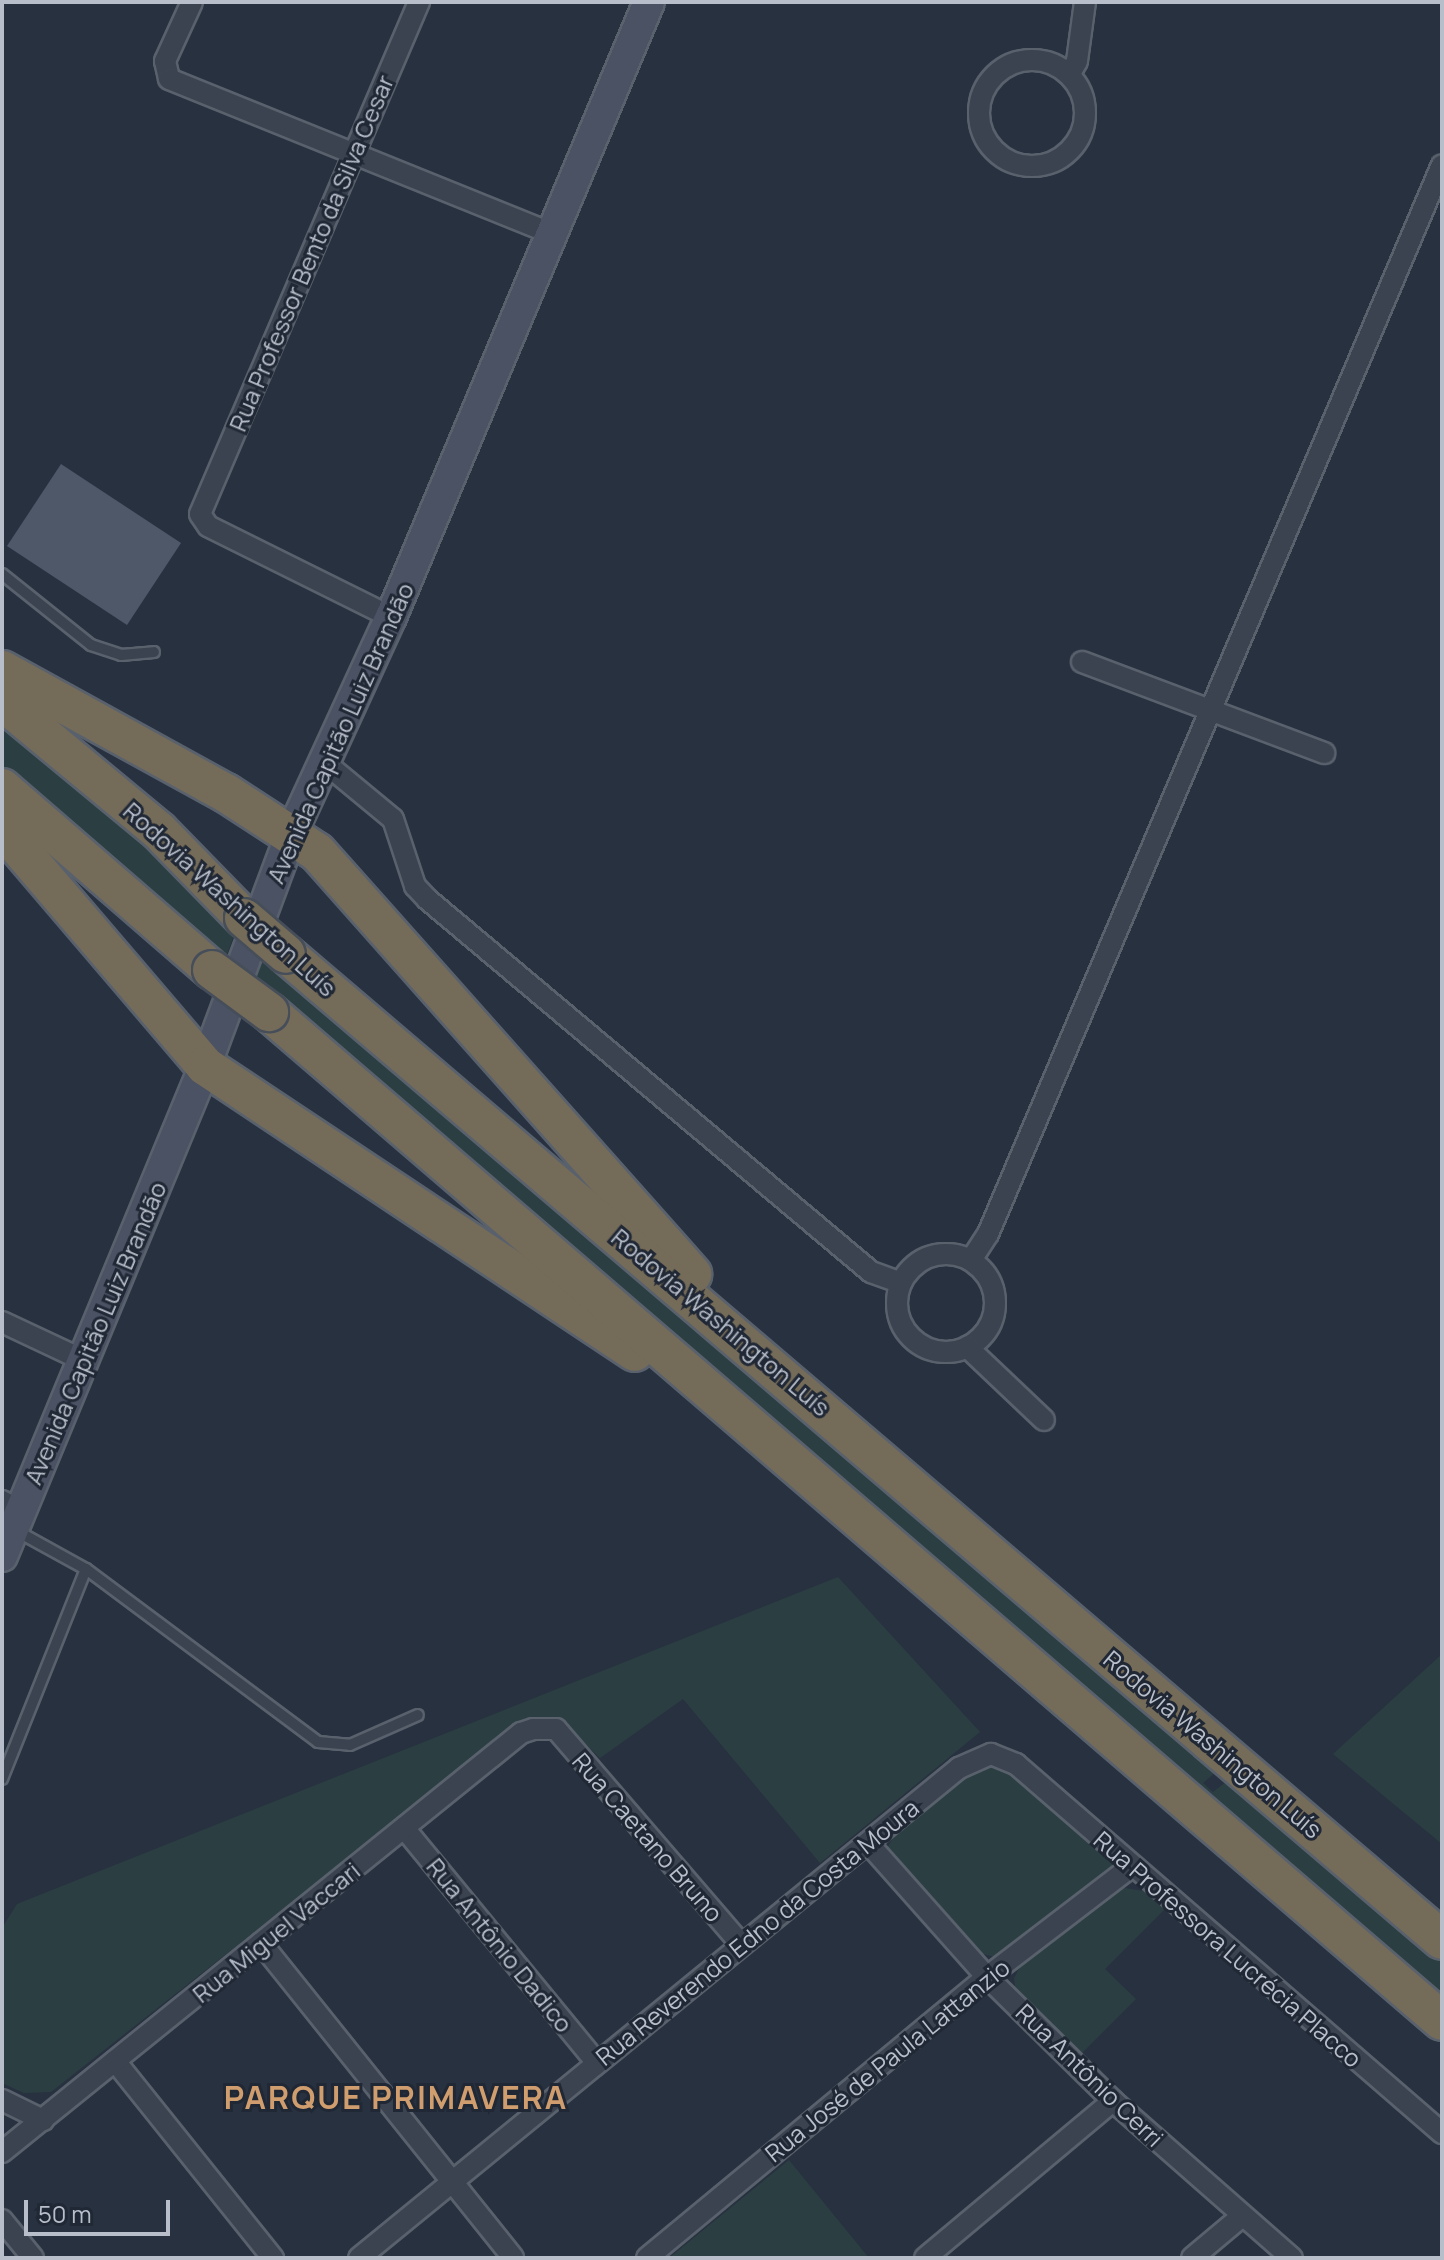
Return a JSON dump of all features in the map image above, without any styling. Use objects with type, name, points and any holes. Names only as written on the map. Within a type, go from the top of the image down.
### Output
[{"type":"highway","points":[[2,670],[292,832],[465,1016],[756,1350]]},
{"type":"highway","name":"Rodovia Washington Luís","points":[[2,701],[159,831],[244,918],[756,1350],[1442,1940]]},
{"type":"highway","points":[[2,788],[212,970],[269,1012],[1410,1993],[1442,2024]]},
{"type":"highway","points":[[2,828],[205,1066],[759,1433]]},
{"type":"main road","name":"Avenida Capitão Luiz Brandão","points":[[10,1524],[85,1361],[205,1066],[292,832],[391,617],[647,3]]},
{"type":"street","points":[[192,2],[164,71],[169,79],[551,233]]},
{"type":"street","name":"Rua Professor Bento da Silva Cesar","points":[[391,617],[208,526],[201,520],[201,504],[419,2]]},
{"type":"street","points":[[1069,75],[1077,61],[1085,2]]},
{"type":"street","points":[[1034,60],[1069,75],[1085,109],[1075,145],[1043,165],[1018,164],[996,152],[979,118],[989,82],[1009,66],[1034,60]]},
{"type":"street","points":[[971,1260],[988,1234],[1442,165]]},
{"type":"street","points":[[1082,662],[1211,707],[1324,753]]},
{"type":"street","points":[[324,762],[393,819],[415,886],[427,899],[871,1272],[901,1283]]},
{"type":"street","points":[[937,1254],[971,1260],[989,1277],[996,1299],[986,1333],[967,1347],[944,1352],[912,1338],[897,1306],[901,1283],[915,1264],[937,1254]]},
{"type":"street","points":[[2,1322],[85,1361]]},
{"type":"street","points":[[967,1347],[1044,1420]]},
{"type":"street","name":"Rua Miguel Vaccari","points":[[2,2152],[521,1733],[556,1729]]},
{"type":"street","name":"Rua Caetano Bruno","points":[[556,1729],[741,1944]]},
{"type":"street","name":"Rua Reverendo Edno da Costa Moura","points":[[359,2258],[741,1944],[975,1757],[991,1754],[1016,1764]]},
{"type":"street","name":"Rua Professora Lucrécia Placco","points":[[1016,1764],[1131,1867],[1442,2133]]},
{"type":"street","name":"Rua Antônio Dadico","points":[[404,1828],[596,2062]]},
{"type":"street","name":"Rua Antônio Cerri","points":[[868,1843],[987,1977],[1113,2101],[1292,2258]]},
{"type":"street","name":"Rua José de Paula Lattanzio","points":[[647,2258],[987,1977],[1131,1867]]},
{"type":"street","points":[[261,1943],[454,2180],[513,2258]]},
{"type":"street","points":[[115,2061],[273,2258]]},
{"type":"street","points":[[2,2100],[43,2120]]},
{"type":"street","points":[[925,2258],[1113,2101]]},
{"type":"street","points":[[1192,2258],[1242,2216]]},
{"type":"street","points":[[2,2220],[33,2258]]},
{"type":"lane","points":[[2,574],[91,645],[121,655],[154,652]]},
{"type":"lane","points":[[10,1524],[86,1569],[318,1742],[350,1745],[418,1715]]},
{"type":"lane","points":[[2,1779],[86,1569]]},
{"type":"green space","points":[[2,722],[233,921],[234,935],[224,962],[2,772]]},
{"type":"green space","points":[[260,955],[1224,1765],[1203,1783],[1213,1792],[1231,1778],[1442,1955],[1442,2006],[247,983]]},
{"type":"green space","points":[[838,1577],[980,1732],[820,1863],[683,1699],[600,1758],[562,1721],[534,1720],[514,1727],[51,2092],[24,2093],[2,2083],[2,1928],[17,1904]]},
{"type":"green space","points":[[1442,1654],[1442,1844],[1333,1754]]},
{"type":"green space","points":[[996,1763],[1015,1770],[1105,1851],[1115,1869],[1006,1956],[995,1957],[983,1954],[886,1850],[896,1833],[965,1770]]},
{"type":"green space","points":[[1125,1888],[1143,1891],[1165,1909],[1105,1969],[1136,1999],[1081,2054],[1016,1995],[1014,1978],[1020,1967],[1112,1892]]},
{"type":"green space","points":[[789,2160],[869,2258],[669,2258]]},
{"type":"building","points":[[61,464],[181,543],[127,625],[7,546]]},
{"type":"district","name":"PARQUE PRIMAVERA","points":[[396,2097]]}]
